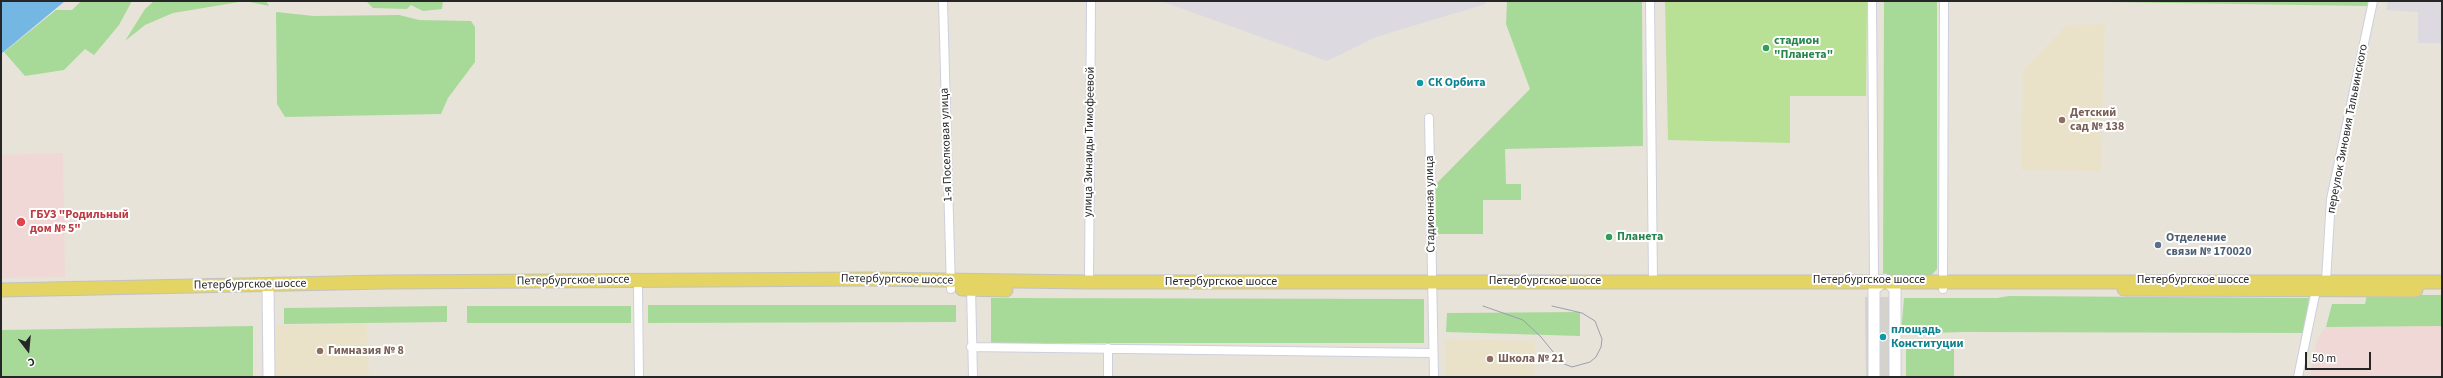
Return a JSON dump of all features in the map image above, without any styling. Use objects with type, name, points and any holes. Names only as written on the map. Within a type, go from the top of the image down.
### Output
[{"type":"main road","name":"Петербургское шоссе","points":[[1,298],[268,289],[638,280],[951,285]]},
{"type":"main road","name":"Петербургское шоссе","points":[[1,290],[73,288],[638,289],[951,285],[1089,287],[1943,285],[2326,281],[2413,286],[2442,290]]},
{"type":"main road","points":[[2316,290],[2326,281]]},
{"type":"main road","name":"Петербургское шоссе","points":[[1943,285],[2316,290],[2413,286],[2442,282]]},
{"type":"main road","points":[[1874,377],[1882,285]]},
{"type":"main road","points":[[1882,285],[1896,377]]},
{"type":"main road","points":[[62,297],[70,294],[73,288]]},
{"type":"main road","points":[[268,289],[269,377]]},
{"type":"street","name":"1-я Поселковая улица","points":[[943,1],[951,285]]},
{"type":"street","name":"улица Зинаиды Тимофеевой","points":[[1089,287],[1091,1]]},
{"type":"street","points":[[1650,1],[1653,285]]},
{"type":"street","points":[[1872,1],[1882,285]]},
{"type":"street","points":[[1943,285],[1944,1]]},
{"type":"street","name":"переулок Зиновия Тальвинского","points":[[2326,281],[2331,199],[2373,1]]},
{"type":"street","name":"Стадионная улица","points":[[1429,118],[1434,377]]},
{"type":"street","points":[[971,285],[971,347],[973,377]]},
{"type":"street","points":[[638,289],[639,377]]},
{"type":"street","points":[[2298,377],[2316,290]]},
{"type":"street","points":[[971,347],[1434,353]]},
{"type":"street","points":[[1108,348],[1108,377]]},
{"type":"shaded area","points":[[1161,1],[1484,1],[1486,4],[1376,37],[1327,61]]},
{"type":"shaded area","points":[[2388,1],[2442,1],[2442,43],[2418,43],[2418,12],[2386,10]]},
{"type":"shaded area","name":"Детский сад № 138","points":[[2105,24],[2101,171],[2021,170],[2023,70],[2067,25]]},
{"type":"shaded area","points":[[63,153],[65,277],[1,278],[1,155]]},
{"type":"shaded area","name":"площадь Конституции","points":[[1865,297],[1901,297],[1901,377],[1866,377]]},
{"type":"shaded area","name":"Гимназия № 8","points":[[367,324],[369,377],[273,377],[271,325]]},
{"type":"shaded area","points":[[2442,326],[2442,377],[2310,377],[2317,340],[2326,327]]},
{"type":"shaded area","name":"Школа № 21","points":[[1445,339],[1535,341],[1534,377],[1445,377]]},
{"type":"green space","points":[[81,1],[132,1],[119,25],[94,55],[85,49],[64,70],[25,76],[4,52],[56,10],[72,10]]},
{"type":"green space","points":[[154,1],[245,1],[173,13],[145,25],[125,41],[145,9]]},
{"type":"green space","points":[[245,1],[266,1],[269,6]]},
{"type":"green space","points":[[366,1],[443,1],[442,9],[423,11],[411,5],[407,9],[373,8]]},
{"type":"green space","points":[[1507,1],[1642,1],[1643,146],[1505,149],[1506,184],[1521,184],[1521,200],[1483,200],[1483,234],[1435,234],[1433,187],[1530,89],[1506,24]]},
{"type":"green space","name":"стадион \"Планета\"","points":[[1665,1],[1867,1],[1866,96],[1790,96],[1790,143],[1668,140]]},
{"type":"green space","points":[[1884,1],[1937,1],[1937,269],[1930,277],[1883,276]]},
{"type":"green space","points":[[2369,1],[2367,6],[2107,2]]},
{"type":"green space","points":[[276,12],[314,16],[399,15],[419,20],[471,21],[475,27],[475,62],[448,98],[441,114],[285,117],[277,104]]},
{"type":"green space","points":[[2367,295],[2442,295],[2442,326],[2326,327],[2332,304],[2365,304]]},
{"type":"green space","points":[[2009,296],[2309,298],[2304,333],[1963,332],[1905,334],[1901,332],[1904,298],[1997,298]]},
{"type":"green space","points":[[991,298],[1424,299],[1424,343],[991,343]]},
{"type":"green space","points":[[648,305],[956,305],[956,322],[648,323]]},
{"type":"green space","points":[[447,306],[447,322],[284,324],[284,308]]},
{"type":"green space","points":[[467,306],[631,306],[631,323],[467,323]]},
{"type":"green space","points":[[1580,312],[1580,336],[1446,332],[1447,313]]},
{"type":"green space","points":[[253,326],[253,376],[1,377],[1,330]]},
{"type":"green space","points":[[1951,343],[1954,346],[1954,377],[1906,377],[1906,344]]},
{"type":"water","points":[[1,1],[65,1],[1,54]]},
{"type":"tram line","points":[[1483,306],[1523,320],[1541,337],[1562,363],[1572,367],[1590,362],[1596,357],[1601,347],[1602,339],[1595,321],[1582,313],[1552,306]]},
{"type":"place","name":"стадион \"Планета\"","points":[[1766,48]]},
{"type":"place","name":"СК Орбита","points":[[1420,83]]},
{"type":"place","name":"Детский сад № 138","points":[[2062,120]]},
{"type":"place","name":"ГБУЗ \"Родильный дом № 5\"","points":[[21,222]]},
{"type":"place","name":"Планета","points":[[1609,237]]},
{"type":"place","name":"Отделение связи № 170020","points":[[2158,245]]},
{"type":"place","name":"площадь Конституции","points":[[1883,337]]},
{"type":"place","name":"Гимназия № 8","points":[[320,351]]},
{"type":"place","name":"Школа № 21","points":[[1490,359]]}]
